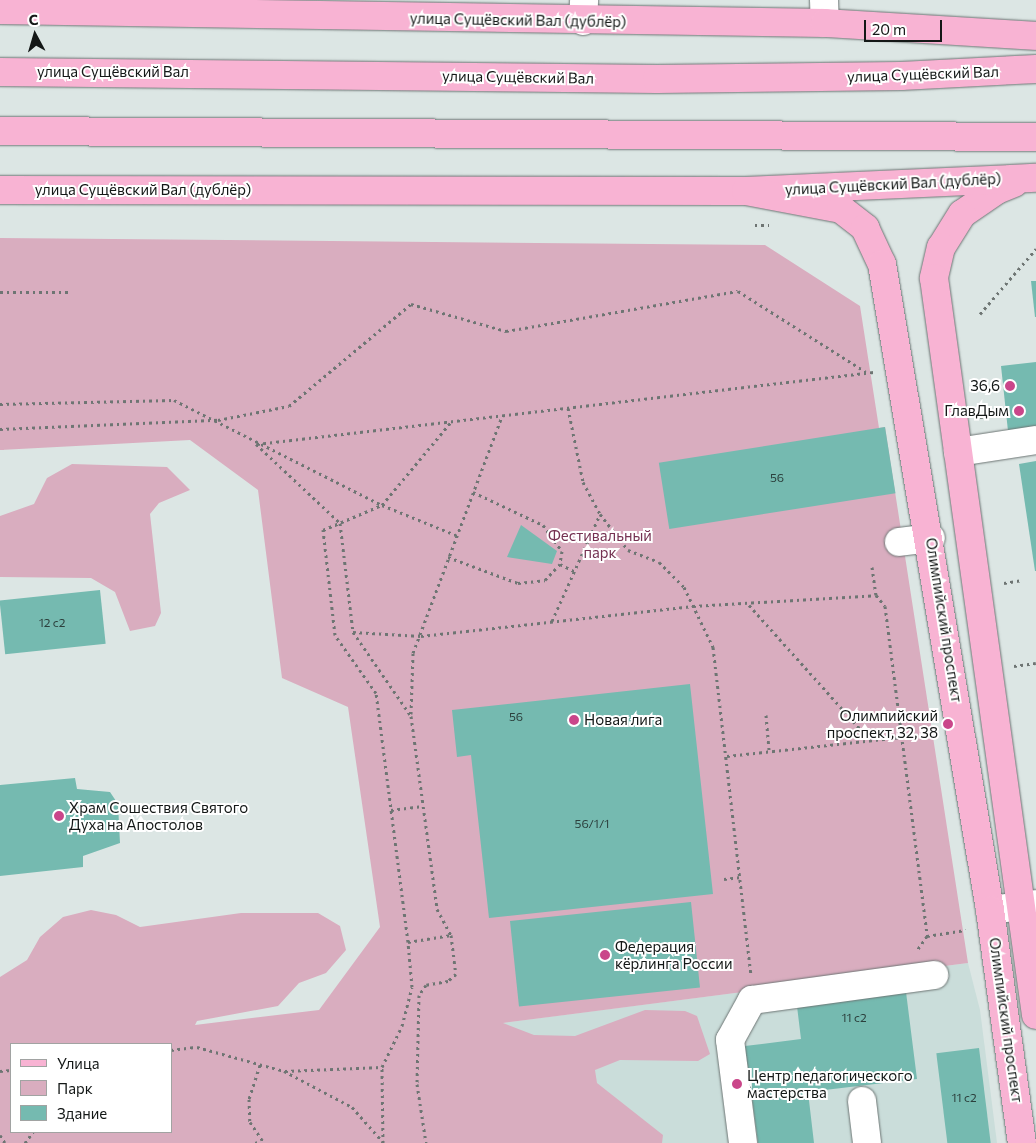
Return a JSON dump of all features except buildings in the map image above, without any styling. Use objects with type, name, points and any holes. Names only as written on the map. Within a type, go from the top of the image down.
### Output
[{"type":"main road","name":"улица Сущёвский Вал (дублёр)","points":[[0,10],[217,16],[583,10],[825,11],[1036,36]]},
{"type":"main road","name":"улица Сущёвский Вал","points":[[0,72],[657,79],[901,76],[1036,69]]},
{"type":"main road","points":[[0,131],[1036,137]]},
{"type":"main road","name":"улица Сущёвский Вал (дублёр)","points":[[0,190],[746,191],[1036,178]]},
{"type":"main road","name":"Олимпийский проспект","points":[[1036,178],[997,190],[968,210],[950,230],[936,263],[934,295],[1028,905],[1036,1015]]},
{"type":"main road","name":"Олимпийский проспект","points":[[746,191],[842,209],[865,228],[875,244],[891,302],[931,538],[982,920],[1026,1127]]},
{"type":"street","points":[[165,0],[191,13],[217,16]]},
{"type":"street","points":[[958,452],[1036,440]]},
{"type":"street","points":[[899,542],[931,538]]},
{"type":"street","points":[[982,920],[1028,905]]},
{"type":"street","points":[[743,1143],[730,1040],[755,984],[934,975]]},
{"type":"street","points":[[862,1101],[867,1143]]},
{"type":"path","points":[[755,225],[775,224]]},
{"type":"path","points":[[980,314],[1036,249]]},
{"type":"path","points":[[0,429],[218,420],[289,406],[411,304],[506,331],[738,291],[866,372]]},
{"type":"path","points":[[0,292],[71,292]]},
{"type":"path","points":[[256,444],[450,423],[878,371]]},
{"type":"path","points":[[0,404],[174,400],[218,420],[256,444],[382,505],[456,535]]},
{"type":"path","points":[[568,408],[583,482],[600,514],[628,550],[659,562],[684,587],[713,647],[755,984]]},
{"type":"path","points":[[426,1143],[417,1084],[419,995],[426,985],[448,981],[456,974],[450,936],[436,909],[411,716],[409,665],[502,416]]},
{"type":"path","points":[[383,1143],[382,1067],[402,1026],[412,987],[408,942],[376,693],[335,635],[323,530],[382,505],[450,423]]},
{"type":"path","points":[[256,444],[340,523],[353,632],[411,716]]},
{"type":"path","points":[[448,557],[518,583],[545,580],[560,564],[562,551],[543,525],[473,492]]},
{"type":"path","points":[[552,621],[600,514]]},
{"type":"path","points":[[560,564],[574,571]]},
{"type":"path","points":[[872,567],[876,594],[885,606],[927,936],[919,949],[909,950]]},
{"type":"path","points":[[994,585],[1023,580]]},
{"type":"path","points":[[353,632],[421,636],[693,606],[749,604],[876,594]]},
{"type":"path","points":[[749,604],[870,740]]},
{"type":"path","points":[[1007,668],[1036,663]]},
{"type":"path","points":[[766,715],[769,752]]},
{"type":"path","points":[[727,756],[902,737]]},
{"type":"path","points":[[392,810],[423,806]]},
{"type":"path","points":[[724,878],[741,877]]},
{"type":"path","points":[[927,936],[982,920]]},
{"type":"path","points":[[408,942],[450,936]]},
{"type":"path","points":[[172,1050],[197,1047],[284,1071],[352,1107],[383,1143]]},
{"type":"path","points":[[255,1143],[263,1142],[250,1122],[249,1099],[260,1065]]},
{"type":"path","points":[[284,1071],[382,1067]]},
{"type":"path","points":[[0,1135],[6,1143]]},
{"type":"shaded area","name":"Центр педагогического мастерства","points":[[968,963],[980,1010],[997,1143],[491,1143],[478,1026]]},
{"type":"green space","name":"Фестивальный парк","points":[[0,238],[765,245],[860,306],[879,428],[885,427],[968,963],[503,1023],[534,1035],[575,1036],[645,1010],[685,1011],[697,1016],[710,1054],[698,1061],[620,1060],[595,1070],[597,1083],[663,1135],[662,1143],[0,1143],[0,977],[27,960],[40,937],[63,917],[91,910],[116,915],[140,927],[241,913],[318,913],[340,926],[346,950],[326,973],[299,983],[278,1006],[197,1021],[195,1025],[319,1010],[380,927],[348,707],[282,678],[258,490],[190,440],[0,450]]},
{"type":"green space","points":[[72,464],[167,467],[190,490],[159,503],[150,514],[161,613],[155,626],[130,631],[115,592],[91,578],[0,577],[0,516],[34,504],[47,478]]},
{"type":"place","name":"36,6","points":[[1010,386]]},
{"type":"place","name":"ГлавДым","points":[[1019,411]]},
{"type":"place","name":"Новая лига","points":[[574,720]]},
{"type":"place","name":"Олимпийский проспект, 32, 38","points":[[948,724]]},
{"type":"place","name":"Храм Сошествия Святого Духа на Апостолов","points":[[59,816]]},
{"type":"place","name":"Федерация кёрлинга России","points":[[605,955]]},
{"type":"place","name":"Центр педагогического мастерства","points":[[737,1084]]}]
